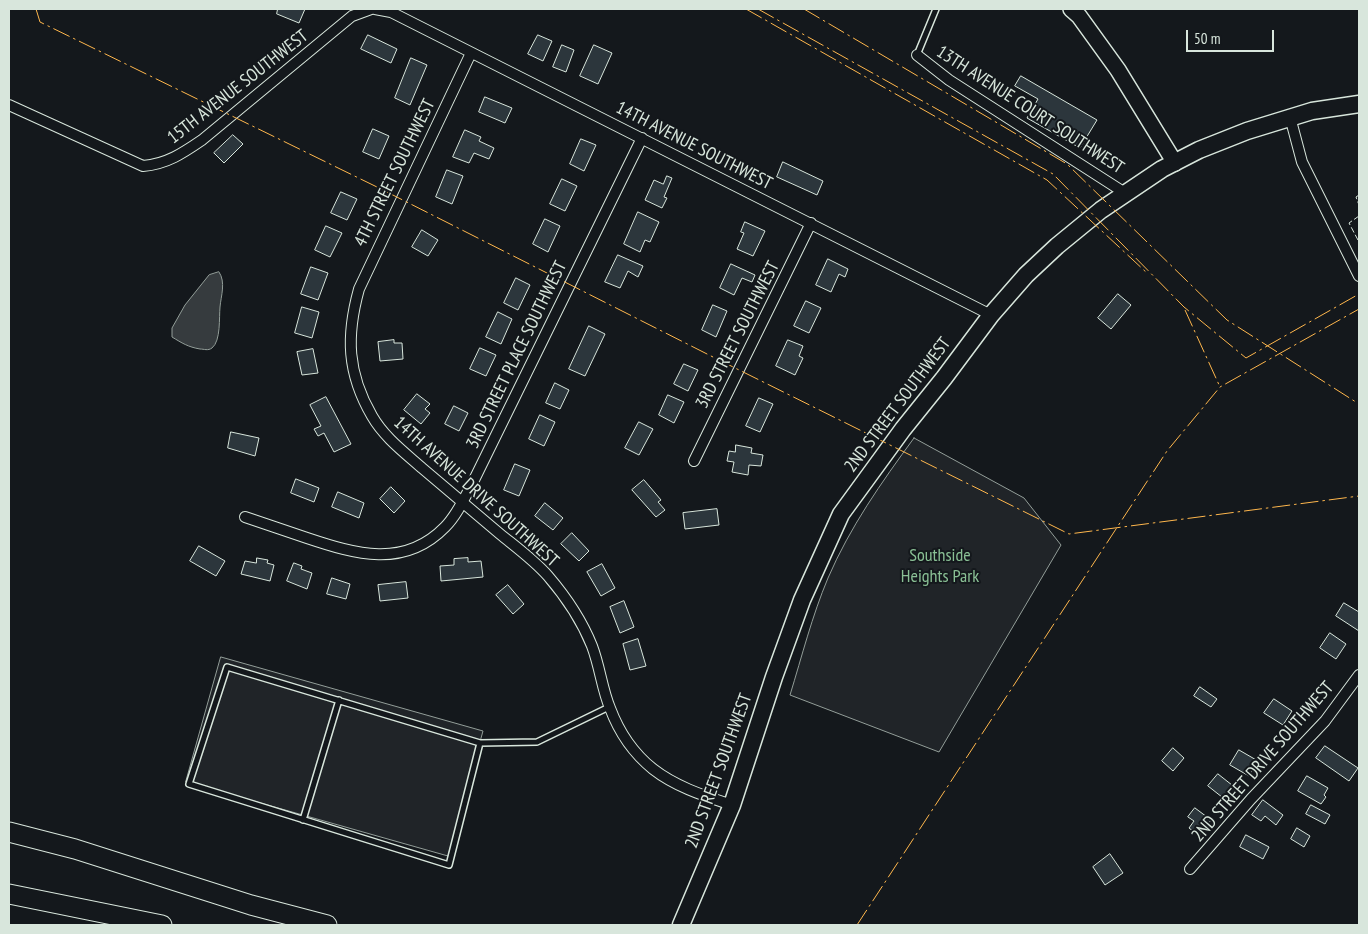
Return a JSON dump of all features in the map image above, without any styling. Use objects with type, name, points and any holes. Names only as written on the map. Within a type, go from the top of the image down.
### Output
[{"type":"highway","points":[[9,820],[113,862]]},
{"type":"highway","points":[[9,832],[75,849],[251,905],[327,925]]},
{"type":"highway","points":[[9,894],[162,925]]},
{"type":"main road","points":[[1071,9],[1080,16],[1118,70],[1175,162]]},
{"type":"main road","name":"2ND STREET SOUTHWEST","points":[[682,925],[732,804],[802,600],[840,514],[991,315],[1026,275],[1057,246],[1125,193],[1175,162],[1199,150],[1247,131],[1290,117],[1359,104]]},
{"type":"street","name":"15TH AVENUE SOUTHWEST","points":[[9,105],[143,166],[160,164],[176,157],[202,140],[352,16],[373,9],[382,9]]},
{"type":"street","name":"14TH AVENUE SOUTHWEST","points":[[382,9],[991,315]]},
{"type":"street","name":"4TH STREET SOUTHWEST","points":[[353,310],[365,273],[471,53]]},
{"type":"street","name":"13TH AVENUE COURT SOUTHWEST","points":[[917,54],[949,80],[1125,193]]},
{"type":"street","points":[[1290,117],[1302,162],[1359,276]]},
{"type":"street","name":"3RD STREET PLACE SOUTHWEST","points":[[245,517],[354,552],[381,555],[408,551],[428,541],[447,526],[462,502],[532,364],[642,138]]},
{"type":"street","name":"3RD STREET SOUTHWEST","points":[[694,461],[811,223]]},
{"type":"street","name":"14TH AVENUE DRIVE SOUTHWEST","points":[[353,310],[350,336],[351,358],[360,394],[373,417],[395,444],[535,563],[563,595],[580,621],[591,644],[600,668],[609,707],[630,746],[655,770],[684,787],[732,804]]},
{"type":"street","name":"2ND STREET DRIVE SOUTHWEST","points":[[1190,869],[1251,799],[1324,721],[1359,675]]},
{"type":"lane","points":[[917,54],[936,9]]},
{"type":"lane","points":[[480,743],[449,865],[189,784],[227,667],[480,743],[537,742],[609,707]]},
{"type":"lane","points":[[303,820],[339,700]]},
{"type":"green space","name":"Southside Heights Park","points":[[914,438],[1024,498],[1061,545],[939,752],[790,695],[817,607],[837,559],[867,506]]},
{"type":"green space","points":[[221,657],[483,731],[448,856],[186,782]]},
{"type":"shaded area","points":[[219,272],[223,289],[218,335],[215,345],[209,349],[200,349],[182,343],[172,337],[172,328],[185,305],[209,275]]},
{"type":"building","points":[[278,9],[305,9],[299,23],[277,14]]},
{"type":"building","points":[[368,35],[397,49],[391,63],[361,49]]},
{"type":"building","points":[[538,35],[552,41],[543,61],[528,54]]},
{"type":"building","points":[[562,45],[574,50],[566,72],[553,67]]},
{"type":"building","points":[[594,45],[612,53],[598,84],[580,76]]},
{"type":"building","points":[[411,58],[427,65],[410,105],[395,98]]},
{"type":"building","points":[[1021,76],[1097,120],[1080,148],[1027,118],[1038,99],[1015,86]]},
{"type":"building","points":[[485,97],[512,108],[505,123],[479,112]]},
{"type":"building","points":[[373,129],[389,136],[379,159],[363,152]]},
{"type":"building","points":[[465,130],[481,137],[479,141],[494,148],[489,159],[474,153],[469,163],[453,157]]},
{"type":"building","points":[[233,135],[243,144],[224,163],[214,153]]},
{"type":"building","points":[[581,139],[596,145],[584,171],[570,164]]},
{"type":"building","points":[[783,162],[823,181],[817,195],[777,177]]},
{"type":"building","points":[[447,170],[463,176],[452,204],[436,197]]},
{"type":"building","points":[[667,176],[672,178],[664,197],[667,198],[662,208],[645,200],[654,180],[663,184]]},
{"type":"building","points":[[562,179],[577,186],[565,211],[550,204]]},
{"type":"building","points":[[341,192],[357,199],[347,220],[331,213]]},
{"type":"building","points":[[638,212],[659,222],[650,242],[645,240],[640,252],[624,244]]},
{"type":"building","points":[[545,219],[560,226],[548,252],[533,244]]},
{"type":"building","points":[[745,222],[765,231],[753,256],[737,249],[744,233],[741,232]]},
{"type":"building","points":[[326,226],[342,233],[330,257],[315,250]]},
{"type":"building","points":[[422,230],[438,240],[428,256],[412,247]]},
{"type":"building","points":[[618,255],[643,266],[638,277],[628,271],[620,288],[605,282]]},
{"type":"building","points":[[828,259],[848,269],[845,277],[839,274],[831,292],[816,285]]},
{"type":"building","points":[[731,264],[755,275],[752,282],[742,278],[734,295],[720,288]]},
{"type":"building","points":[[311,267],[328,273],[318,300],[301,294]]},
{"type":"building","points":[[516,278],[530,285],[518,310],[504,303]]},
{"type":"building","points":[[1118,294],[1131,305],[1111,329],[1098,318]]},
{"type":"building","points":[[806,301],[821,308],[809,333],[794,326]]},
{"type":"building","points":[[713,305],[727,311],[716,337],[702,330]]},
{"type":"building","points":[[302,307],[319,312],[312,338],[295,333]]},
{"type":"building","points":[[498,312],[512,319],[501,344],[486,337]]},
{"type":"building","points":[[589,326],[605,334],[585,376],[569,369]]},
{"type":"building","points":[[394,340],[394,343],[402,343],[403,359],[380,361],[378,342]]},
{"type":"building","points":[[788,340],[803,346],[799,356],[803,358],[795,375],[776,366]]},
{"type":"building","points":[[480,348],[496,355],[486,376],[470,369]]},
{"type":"building","points":[[313,349],[318,373],[302,375],[297,352]]},
{"type":"building","points":[[684,364],[698,370],[688,391],[674,384]]},
{"type":"building","points":[[555,383],[569,390],[560,409],[546,403]]},
{"type":"building","points":[[417,394],[430,404],[425,409],[430,413],[421,424],[404,410]]},
{"type":"building","points":[[668,395],[684,402],[674,423],[659,415]]},
{"type":"building","points":[[326,397],[351,444],[334,452],[324,433],[318,436],[314,429],[321,426],[310,405]]},
{"type":"building","points":[[759,398],[773,404],[760,432],[746,426]]},
{"type":"building","points":[[454,406],[468,413],[459,431],[445,424]]},
{"type":"building","points":[[540,415],[555,422],[544,446],[529,439]]},
{"type":"building","points":[[639,422],[653,429],[639,455],[625,448]]},
{"type":"building","points":[[231,432],[259,438],[255,456],[228,448]]},
{"type":"building","points":[[736,445],[752,448],[751,453],[763,455],[761,466],[749,465],[748,475],[732,472],[734,462],[727,461],[729,451],[735,452]]},
{"type":"building","points":[[515,464],[530,470],[519,496],[504,490]]},
{"type":"building","points":[[296,479],[319,488],[314,502],[291,493]]},
{"type":"building","points":[[644,480],[661,500],[658,502],[665,510],[656,517],[632,490]]},
{"type":"building","points":[[391,487],[405,501],[394,513],[380,499]]},
{"type":"building","points":[[338,492],[364,503],[359,518],[332,507]]},
{"type":"building","points":[[545,503],[563,518],[553,530],[535,516]]},
{"type":"building","points":[[717,509],[719,525],[685,529],[683,513]]},
{"type":"building","points":[[572,533],[589,551],[579,561],[561,544]]},
{"type":"building","points":[[199,546],[225,561],[216,576],[190,561]]},
{"type":"building","points":[[257,558],[268,560],[267,563],[274,565],[270,581],[241,574],[245,561],[256,563]]},
{"type":"building","points":[[468,558],[468,562],[481,561],[483,577],[441,581],[440,566],[454,565],[454,559]]},
{"type":"building","points":[[294,563],[302,566],[301,569],[312,573],[307,589],[287,581]]},
{"type":"building","points":[[602,564],[615,588],[601,596],[587,572]]},
{"type":"building","points":[[332,578],[350,584],[346,599],[327,594]]},
{"type":"building","points":[[406,582],[408,598],[380,601],[378,585]]},
{"type":"building","points":[[508,585],[524,604],[513,614],[496,595]]},
{"type":"building","points":[[624,601],[634,627],[620,633],[610,607]]},
{"type":"building","points":[[1344,603],[1359,612],[1359,631],[1336,616]]},
{"type":"building","points":[[1330,633],[1346,644],[1336,659],[1320,648]]},
{"type":"building","points":[[638,639],[646,666],[630,670],[623,644]]},
{"type":"building","points":[[1200,687],[1217,699],[1211,707],[1194,696]]},
{"type":"building","points":[[1274,699],[1292,711],[1283,725],[1264,713]]},
{"type":"building","points":[[1325,746],[1358,768],[1349,781],[1316,758]]},
{"type":"building","points":[[1173,748],[1184,758],[1173,771],[1162,761]]},
{"type":"building","points":[[1239,750],[1258,761],[1249,776],[1230,765]]},
{"type":"building","points":[[1218,774],[1237,789],[1227,801],[1208,786]]},
{"type":"building","points":[[1307,776],[1328,788],[1324,795],[1326,797],[1321,804],[1298,791]]},
{"type":"building","points":[[1263,800],[1283,815],[1276,825],[1265,816],[1261,821],[1252,815]]},
{"type":"building","points":[[1311,805],[1330,815],[1325,824],[1306,814]]},
{"type":"building","points":[[1195,808],[1211,820],[1199,836],[1189,828],[1194,821],[1188,817]]},
{"type":"building","points":[[1297,828],[1310,836],[1304,847],[1291,839]]},
{"type":"building","points":[[1246,835],[1269,847],[1263,859],[1240,847]]},
{"type":"building","points":[[1110,854],[1123,873],[1105,885],[1093,867]]},
{"type":"fence","points":[[1359,195],[1356,197],[1359,205]]},
{"type":"fence","points":[[1359,216],[1349,223],[1359,242]]},
{"type":"power","points":[[36,9],[40,22],[379,188],[1069,534],[1359,496]]},
{"type":"power","points":[[746,9],[1047,180],[1147,273]]},
{"type":"power","points":[[758,9],[1053,174],[1184,307],[1246,358],[1359,294]]},
{"type":"power","points":[[804,9],[1067,164],[1227,320],[1359,404]]},
{"type":"power","points":[[857,925],[1167,451],[1220,387],[1359,309]]},
{"type":"power","points":[[1185,310],[1220,387]]}]
